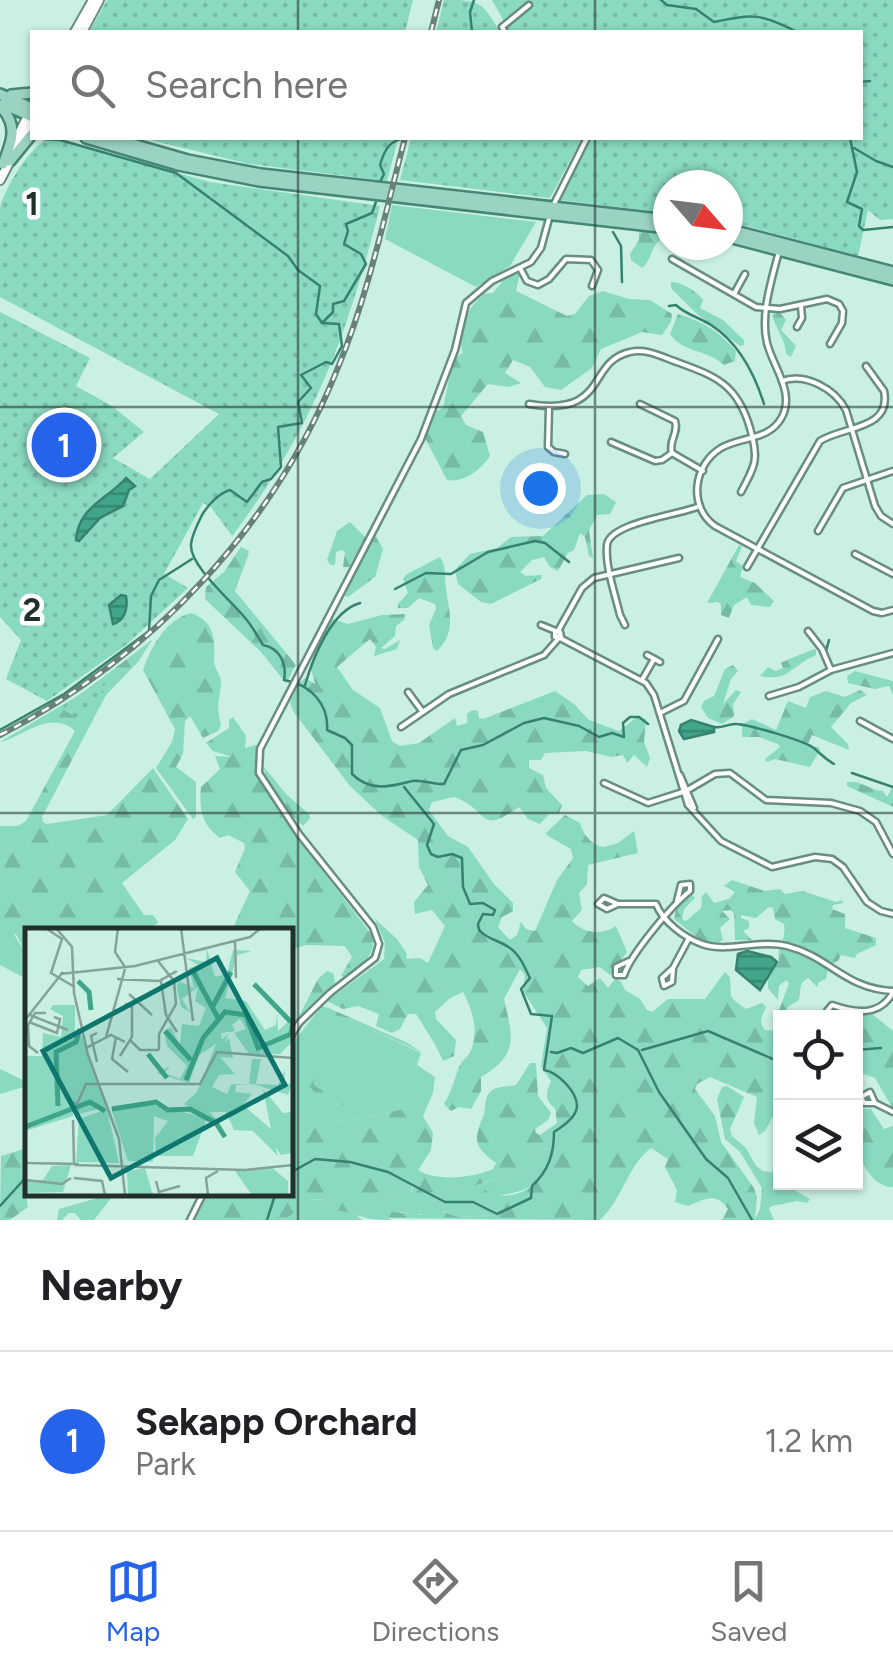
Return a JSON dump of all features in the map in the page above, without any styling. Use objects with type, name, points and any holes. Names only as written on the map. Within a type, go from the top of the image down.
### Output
[{"type":"main road","points":[[79,30],[96,0]]},
{"type":"main road","points":[[0,93],[30,93]]},
{"type":"main road","points":[[0,93],[30,112]]},
{"type":"main road","points":[[0,105],[30,112]]},
{"type":"main road","points":[[0,105],[13,129],[0,180]]},
{"type":"main road","points":[[4,165],[30,117]]},
{"type":"main road","points":[[4,165],[30,136]]},
{"type":"main road","points":[[92,140],[226,176],[653,226]]},
{"type":"main road","points":[[119,140],[236,170],[377,191]]},
{"type":"main road","points":[[551,211],[653,219]]},
{"type":"main road","points":[[743,233],[893,280]]},
{"type":"main road","points":[[743,239],[893,272]]},
{"type":"street","points":[[504,30],[502,27],[529,4]]},
{"type":"street","points":[[292,1035],[330,993],[375,958],[379,944],[373,927],[299,834],[259,774],[260,749],[421,438],[455,350],[466,303],[492,281],[520,268],[538,253],[551,211],[586,140]]},
{"type":"street","points":[[781,245],[767,308],[766,342],[782,382],[786,400],[783,414],[773,428],[718,450],[696,488],[698,507],[711,524],[876,612],[893,610]]},
{"type":"street","points":[[520,268],[527,281],[538,285],[549,279],[566,259],[591,260],[598,270],[592,286]]},
{"type":"street","points":[[674,260],[756,306],[801,306],[827,299],[839,304],[844,318],[830,344]]},
{"type":"street","points":[[734,294],[745,274]]},
{"type":"street","points":[[797,327],[802,318],[801,306]]},
{"type":"street","points":[[529,404],[549,407],[582,398],[614,360],[628,352],[644,351],[707,373],[724,383],[742,405],[752,438],[756,461],[740,492]]},
{"type":"street","points":[[747,567],[818,444],[824,438],[873,422],[884,408],[882,387],[866,366]]},
{"type":"street","points":[[782,382],[800,378],[833,393],[844,406],[877,510],[893,524]]},
{"type":"street","points":[[640,404],[675,421],[672,453],[703,471]]},
{"type":"street","points":[[549,407],[548,446],[565,454]]},
{"type":"street","points":[[611,442],[655,461],[672,453]]},
{"type":"street","points":[[818,531],[840,490],[893,471]]},
{"type":"street","points":[[625,624],[606,546],[615,530],[698,507]]},
{"type":"street","points":[[855,554],[893,574]]},
{"type":"street","points":[[402,727],[449,694],[544,655],[589,581],[611,572],[679,558]]},
{"type":"street","points":[[542,626],[642,680],[654,695],[684,792],[696,812],[726,845],[775,867],[816,857],[832,859],[843,867],[867,902],[893,914]]},
{"type":"street","points":[[808,632],[830,670]]},
{"type":"street","points":[[660,714],[684,701],[718,640]]},
{"type":"street","points":[[769,696],[799,687],[830,670],[893,652]]},
{"type":"street","points":[[647,655],[660,662]]},
{"type":"street","points":[[642,680],[654,659]]},
{"type":"street","points":[[408,692],[422,711]]},
{"type":"street","points":[[860,721],[893,739]]},
{"type":"street","points":[[604,782],[645,803],[684,792],[726,772],[740,778],[766,800],[851,807],[876,822],[893,854]]},
{"type":"street","points":[[629,961],[677,901]]},
{"type":"street","points":[[618,904],[656,904],[664,919],[689,938],[715,947],[763,942],[790,947],[814,957],[859,986],[893,992],[880,1008],[846,1010]]},
{"type":"street","points":[[674,968],[689,938]]},
{"type":"street","points":[[875,1103],[893,1112]]},
{"type":"street","points":[[190,1220],[202,1195]]},
{"type":"green space","points":[[107,0],[413,0],[406,30],[90,30]]},
{"type":"green space","points":[[444,0],[479,4],[499,30],[436,30]]},
{"type":"green space","points":[[492,0],[893,0],[893,219],[880,220],[868,210],[858,256],[743,225],[743,170],[653,170],[653,211],[560,200],[591,140],[863,140],[863,30],[509,30]]},
{"type":"green space","points":[[58,140],[210,182],[380,206],[355,297],[324,379],[285,457],[260,496],[232,536],[211,507],[203,503],[164,574],[188,588],[126,645],[47,701],[6,679],[21,640],[0,617],[0,312],[90,358],[76,386],[112,406],[144,432],[113,458],[150,479],[219,414],[0,297],[0,208],[13,179],[44,141]]},
{"type":"green space","points":[[150,140],[397,140],[387,181],[249,164]]},
{"type":"green space","points":[[410,140],[581,140],[550,198],[400,180]]},
{"type":"green space","points":[[392,205],[536,222],[510,266],[476,287],[385,239]]},
{"type":"green space","points":[[639,230],[653,231],[653,250],[642,268],[631,260],[630,254],[639,240]]},
{"type":"green space","points":[[520,273],[516,291],[567,316],[575,314],[589,296],[603,291],[650,300],[672,314],[671,322],[662,335],[642,332],[601,349],[592,368],[561,390],[545,387],[530,367],[513,360],[505,373],[521,383],[509,387],[488,384],[461,416],[466,425],[483,432],[490,456],[471,474],[447,480],[425,438],[436,411],[443,408],[453,359],[463,353],[463,321],[484,294],[493,293],[506,277]]},
{"type":"green space","points":[[671,282],[697,294],[703,300],[700,308],[723,320],[744,340],[744,345],[740,346],[696,313],[671,288]]},
{"type":"green space","points":[[778,310],[786,320],[781,330],[796,346],[791,357],[786,354],[772,315]]},
{"type":"green space","points":[[678,314],[724,338],[736,351],[735,361],[724,365],[675,340],[670,334]]},
{"type":"green space","points":[[604,494],[616,502],[610,514],[597,515],[589,530],[593,558],[580,533],[574,550],[558,571],[544,557],[532,560],[520,572],[526,576],[542,575],[541,579],[491,604],[481,602],[458,584],[455,570],[470,554],[497,548],[511,537],[543,536],[587,495]]},
{"type":"green space","points":[[350,522],[366,538],[349,567],[343,567],[342,550],[336,552],[335,565],[330,565],[327,560],[337,531]]},
{"type":"green space","points":[[376,536],[383,549],[375,577],[345,596],[354,570]]},
{"type":"green space","points":[[739,545],[742,547],[736,561],[743,566],[740,577],[755,583],[774,601],[770,607],[751,605],[747,597],[734,605],[729,618],[721,615],[718,602],[707,603]]},
{"type":"green space","points":[[241,547],[249,551],[235,591],[296,665],[286,683],[261,652],[205,599],[206,587],[224,572]]},
{"type":"green space","points":[[440,557],[450,622],[447,637],[437,651],[429,625],[435,604],[419,598],[408,608],[398,608],[398,604],[408,593],[403,579],[407,574]]},
{"type":"green space","points":[[191,613],[205,621],[212,632],[214,664],[221,681],[218,731],[203,738],[190,716],[185,721],[183,754],[176,767],[196,782],[193,819],[156,768],[175,729],[143,670],[167,628]]},
{"type":"green space","points":[[405,614],[396,626],[395,636],[381,648],[400,640],[397,649],[374,656],[376,647],[370,639],[337,667],[353,690],[380,708],[392,741],[400,746],[419,743],[455,718],[457,726],[467,723],[467,714],[472,710],[478,711],[483,719],[555,691],[589,720],[619,731],[636,718],[646,719],[644,742],[650,758],[647,767],[634,755],[627,763],[623,755],[612,757],[586,751],[545,753],[541,760],[529,760],[529,768],[543,775],[546,788],[562,805],[559,813],[549,814],[540,824],[528,819],[519,807],[506,816],[489,820],[454,797],[432,802],[429,810],[448,836],[468,847],[513,903],[513,911],[502,917],[498,927],[510,940],[517,935],[521,922],[526,929],[535,931],[557,880],[573,858],[571,849],[546,833],[565,815],[580,823],[589,839],[604,847],[618,843],[634,831],[638,853],[588,865],[587,884],[579,893],[582,910],[572,921],[592,932],[616,926],[627,952],[610,975],[600,967],[581,970],[578,977],[588,986],[600,978],[608,988],[616,978],[652,1012],[668,999],[705,999],[725,972],[730,977],[735,1001],[746,1009],[762,1003],[766,1007],[761,1019],[763,1027],[773,1031],[773,1116],[765,1131],[759,1135],[754,1123],[757,1097],[710,1077],[695,1089],[715,1116],[721,1142],[754,1188],[755,1219],[762,1188],[740,1152],[725,1139],[717,1099],[722,1087],[744,1097],[730,1129],[732,1136],[746,1148],[756,1166],[773,1173],[773,1190],[794,1190],[810,1199],[807,1203],[772,1206],[769,1208],[774,1220],[722,1220],[728,1209],[719,1200],[709,1198],[688,1206],[675,1202],[677,1190],[665,1167],[668,1159],[651,1148],[600,1220],[387,1218],[391,1212],[422,1215],[431,1207],[458,1217],[499,1215],[476,1199],[485,1190],[507,1196],[529,1188],[552,1162],[556,1151],[548,1148],[528,1155],[528,1170],[469,1187],[432,1192],[421,1203],[411,1199],[413,1181],[408,1179],[390,1207],[376,1203],[382,1220],[333,1210],[325,1200],[309,1199],[285,1220],[195,1220],[208,1195],[292,1195],[292,1116],[329,1122],[357,1119],[408,1108],[433,1093],[423,1116],[433,1133],[431,1150],[418,1170],[445,1177],[476,1175],[493,1169],[496,1163],[477,1141],[487,1096],[496,1088],[516,1085],[530,1063],[536,1063],[538,1096],[551,1113],[535,1129],[536,1133],[540,1135],[557,1123],[555,1108],[547,1096],[551,1081],[541,1066],[547,1028],[523,991],[525,975],[520,969],[504,999],[510,1044],[502,1061],[481,1077],[481,1091],[471,1109],[459,1107],[451,1111],[444,1104],[474,1039],[472,1015],[463,992],[435,1012],[436,1019],[456,1040],[454,1056],[443,1061],[416,1014],[408,1014],[400,1029],[392,1033],[376,1026],[379,1014],[358,1006],[343,1009],[327,1001],[384,959],[385,943],[375,919],[397,939],[406,959],[420,958],[428,963],[445,926],[432,910],[415,914],[414,902],[428,885],[419,867],[418,840],[382,816],[350,786],[290,702],[305,678],[315,684],[310,665],[330,618],[348,624]]},
{"type":"green space","points":[[152,640],[138,662],[106,695],[42,817],[43,822],[107,815],[153,768],[188,819],[175,840],[122,883],[144,915],[153,915],[158,922],[152,928],[25,928],[25,951],[16,934],[0,938],[0,826],[18,826],[26,821],[75,731],[65,725],[46,724],[0,742],[81,694]]},
{"type":"green space","points":[[816,649],[816,655],[783,675],[760,676],[768,667],[776,671],[783,668],[781,663]]},
{"type":"green space","points":[[733,665],[738,671],[731,679],[723,704],[736,690],[741,692],[733,704],[734,716],[722,724],[708,718],[701,707],[714,696],[725,669]]},
{"type":"green space","points":[[855,671],[893,681],[893,695],[889,686],[875,689],[848,683],[847,676]]},
{"type":"green space","points":[[111,673],[85,722],[60,708]]},
{"type":"green space","points":[[860,690],[867,695],[851,703],[831,727],[849,750],[812,735],[807,746],[820,750],[810,767],[775,759],[767,762],[765,759],[780,747],[778,744],[759,737],[742,737],[742,724],[752,719],[776,730],[788,701],[806,708],[810,697],[826,691],[845,697]]},
{"type":"green space","points":[[233,717],[246,736],[245,748],[259,744],[255,768],[263,786],[371,934],[370,954],[345,977],[341,976],[352,957],[345,946],[306,945],[292,949],[292,928],[233,928],[250,891],[235,872],[244,843],[214,833],[203,816],[200,795],[201,787],[220,769],[215,756],[232,757],[213,751],[206,743],[229,728]]},
{"type":"green space","points":[[264,767],[309,814],[303,826],[290,814]]},
{"type":"green space","points":[[847,782],[883,791],[887,797],[893,785],[893,807],[847,786]]},
{"type":"green space","points":[[732,880],[765,891],[802,891],[836,902],[842,900],[832,909],[845,914],[845,928],[876,938],[876,945],[855,958],[841,955],[829,964],[826,979],[817,987],[809,978],[805,980],[798,1001],[779,1010],[789,983],[786,980],[779,986],[778,1000],[768,988],[768,974],[779,962],[785,930],[784,924],[775,919],[773,908],[756,918],[741,915],[749,921],[749,928],[743,931],[752,940],[735,940],[734,913],[722,911],[730,919],[720,928],[723,940],[716,944],[699,939],[674,919],[676,909],[691,894],[695,898],[684,909],[682,919],[686,921],[701,908],[706,892],[714,903],[729,899],[735,892],[724,886]]},
{"type":"green space","points":[[13,933],[25,952],[25,978],[0,965],[0,938]]},
{"type":"green space","points":[[327,971],[334,974],[335,985],[298,1018],[318,979]]},
{"type":"green space","points":[[322,1006],[421,1053],[417,1065],[435,1077],[433,1093],[408,1108],[357,1119],[329,1122],[292,1116],[292,1044]]},
{"type":"green space","points":[[324,1006],[406,1042],[423,1053],[334,1015]]},
{"type":"green space","points":[[863,1013],[871,1013],[893,1031],[893,1109],[875,1078],[863,1074]]},
{"type":"green space","points":[[0,1069],[25,1081],[25,1087],[0,1094]]},
{"type":"green space","points":[[311,1077],[315,1079],[313,1084],[342,1099],[396,1091],[376,1103],[351,1106],[317,1094],[309,1086]]},
{"type":"green space","points":[[863,1109],[871,1109],[884,1129],[893,1126],[893,1187],[880,1184],[863,1164]]},
{"type":"green space","points":[[548,1148],[556,1151],[552,1162],[534,1185],[505,1195],[493,1196],[488,1191],[477,1199],[500,1215],[458,1217],[443,1211],[416,1215],[401,1212],[387,1218],[392,1220],[382,1220],[375,1202],[394,1201],[408,1179],[413,1180],[411,1191],[421,1203],[432,1192],[469,1187],[525,1171],[528,1155]]},
{"type":"green space","points":[[25,1149],[28,1207],[10,1220],[0,1220],[1,1156]]},
{"type":"green space","points":[[113,1195],[94,1220],[81,1220],[75,1213],[69,1213],[57,1220],[59,1209]]},
{"type":"green space","points":[[308,1199],[325,1200],[333,1210],[351,1211],[362,1220],[285,1220]]},
{"type":"shaded area","points":[[126,478],[135,486],[129,490],[123,506],[100,518],[76,540],[88,511]]},
{"type":"shaded area","points":[[121,595],[126,596],[126,609],[113,624],[109,605]]},
{"type":"shaded area","points":[[691,720],[714,727],[714,732],[684,739],[679,731],[681,725]]},
{"type":"shaded area","points":[[747,951],[777,962],[760,990],[736,970],[738,954]]},
{"type":"waterway","points":[[472,30],[470,12],[474,0]]},
{"type":"waterway","points":[[661,0],[667,5],[696,9],[714,22],[757,17],[793,30]]},
{"type":"waterway","points":[[863,82],[870,81]]},
{"type":"waterway","points":[[60,140],[176,173],[288,256],[298,270],[320,286],[316,314],[322,323]]},
{"type":"waterway","points":[[378,186],[384,174],[380,165],[386,149],[397,140]]},
{"type":"waterway","points":[[850,140],[857,172],[847,202],[862,209],[859,226],[863,230],[893,227]]},
{"type":"waterway","points":[[854,148],[893,167]]},
{"type":"waterway","points":[[377,199],[372,213],[346,224],[344,244],[361,254],[366,264],[344,301],[333,304],[333,312],[322,323],[339,324],[342,346],[332,364],[326,362],[301,375],[311,388],[298,402],[302,423],[278,427],[281,467],[271,479],[262,482],[247,502],[230,490],[204,511],[191,544],[197,563],[263,645],[278,653],[284,680],[302,686],[316,697],[325,712],[327,730],[352,745],[352,774],[366,784],[444,784],[461,750],[483,745],[524,723],[544,718],[579,726],[599,737],[612,733],[624,737],[623,723],[630,717],[639,717],[648,724]]},
{"type":"waterway","points":[[613,232],[621,246],[622,282]]},
{"type":"waterway","points":[[669,306],[676,305],[730,340],[750,370],[764,404]]},
{"type":"waterway","points":[[395,589],[426,573],[451,574],[488,552],[535,541],[545,543],[569,562]]},
{"type":"waterway","points":[[0,730],[64,694],[149,631],[151,596],[159,580],[192,559]]},
{"type":"waterway","points":[[305,685],[332,625],[360,603]]},
{"type":"waterway","points":[[826,651],[829,640]]},
{"type":"waterway","points":[[714,727],[737,724],[778,734],[810,746],[834,764]]},
{"type":"waterway","points":[[852,773],[893,787]]},
{"type":"waterway","points":[[292,1172],[315,1159],[350,1162],[388,1172],[445,1202],[473,1202],[497,1214],[531,1198],[532,1186],[549,1162],[554,1132],[575,1114],[576,1100],[570,1089],[555,1074],[544,1070],[552,1016],[531,1014],[521,989],[530,978],[522,962],[510,948],[479,930],[483,914],[493,915],[495,910],[483,903],[470,904],[463,887],[462,858],[431,854],[427,845],[434,824],[404,787]]},
{"type":"waterway","points":[[642,1050],[708,1031],[773,1059]]},
{"type":"waterway","points":[[551,1052],[571,1048],[583,1053],[618,1038],[638,1050],[659,1092],[706,1159],[728,1178],[752,1220]]},
{"type":"waterway","points":[[863,1049],[881,1048]]},
{"type":"waterway","points":[[0,1206],[25,1178]]},
{"type":"waterway","points":[[267,1220],[275,1195]]},
{"type":"railway","points":[[432,30],[439,0]]},
{"type":"railway","points":[[0,735],[108,667],[157,626],[203,581],[281,479],[313,424],[350,337],[404,140]]},
{"type":"place","name":"Sekapp Orchard","points":[[64,445]]}]
